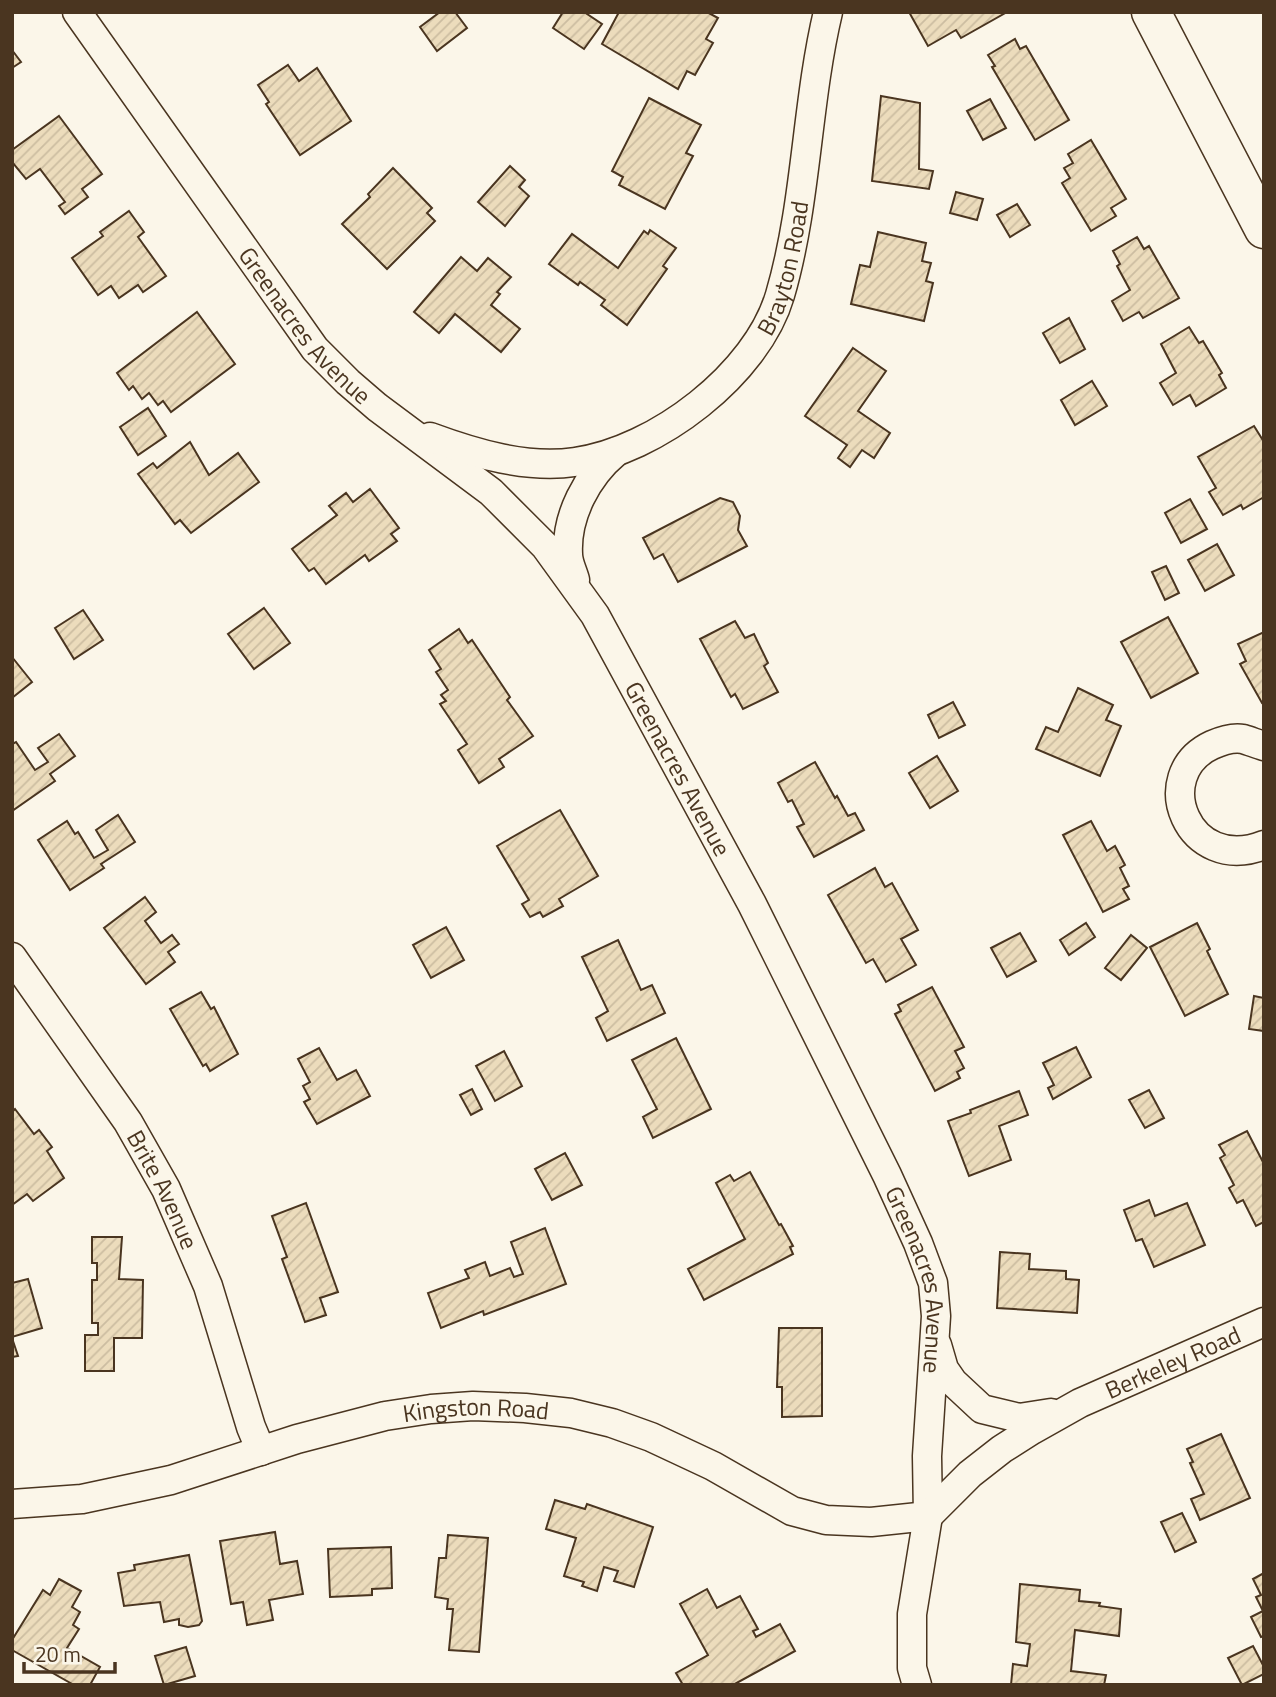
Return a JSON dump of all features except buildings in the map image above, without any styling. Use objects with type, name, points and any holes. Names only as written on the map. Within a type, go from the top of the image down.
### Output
[{"type":"street","name":"Brayton Road","points":[[404,427],[512,461],[547,464],[576,462],[616,452],[640,442],[705,400],[730,376],[765,329],[779,296],[792,243],[828,12]]},
{"type":"street","points":[[1151,12],[1264,229]]},
{"type":"street","name":"Greenacres Avenue","points":[[79,14],[315,349],[348,383],[491,492],[545,546],[595,615],[752,905],[887,1175],[933,1283],[936,1316],[927,1456],[928,1516],[917,1570],[912,1614],[912,1668],[917,1685]]},
{"type":"street","name":"Brayton Road","points":[[579,594],[568,556],[575,515],[591,478],[601,464],[616,452]]},
{"type":"street","points":[[1264,747],[1242,739],[1221,741],[1205,748],[1188,765],[1181,782],[1180,799],[1183,813],[1194,833],[1210,845],[1229,851],[1246,851],[1264,845]]},
{"type":"street","name":"Brite Avenue","points":[[12,957],[128,1122],[166,1189],[208,1286],[251,1427],[261,1451]]},
{"type":"street","name":"Berkeley Road","points":[[934,1336],[944,1369],[953,1382],[982,1409],[1019,1418],[1054,1412],[1080,1403],[1263,1324]]},
{"type":"street","name":"Berkeley Road","points":[[928,1516],[970,1474],[1002,1449],[1080,1403]]},
{"type":"street","name":"Kingston Road","points":[[12,1504],[82,1499],[171,1480],[297,1439],[396,1415],[472,1406],[571,1413],[651,1437],[713,1466],[792,1511],[826,1520],[871,1522],[928,1516]]}]
